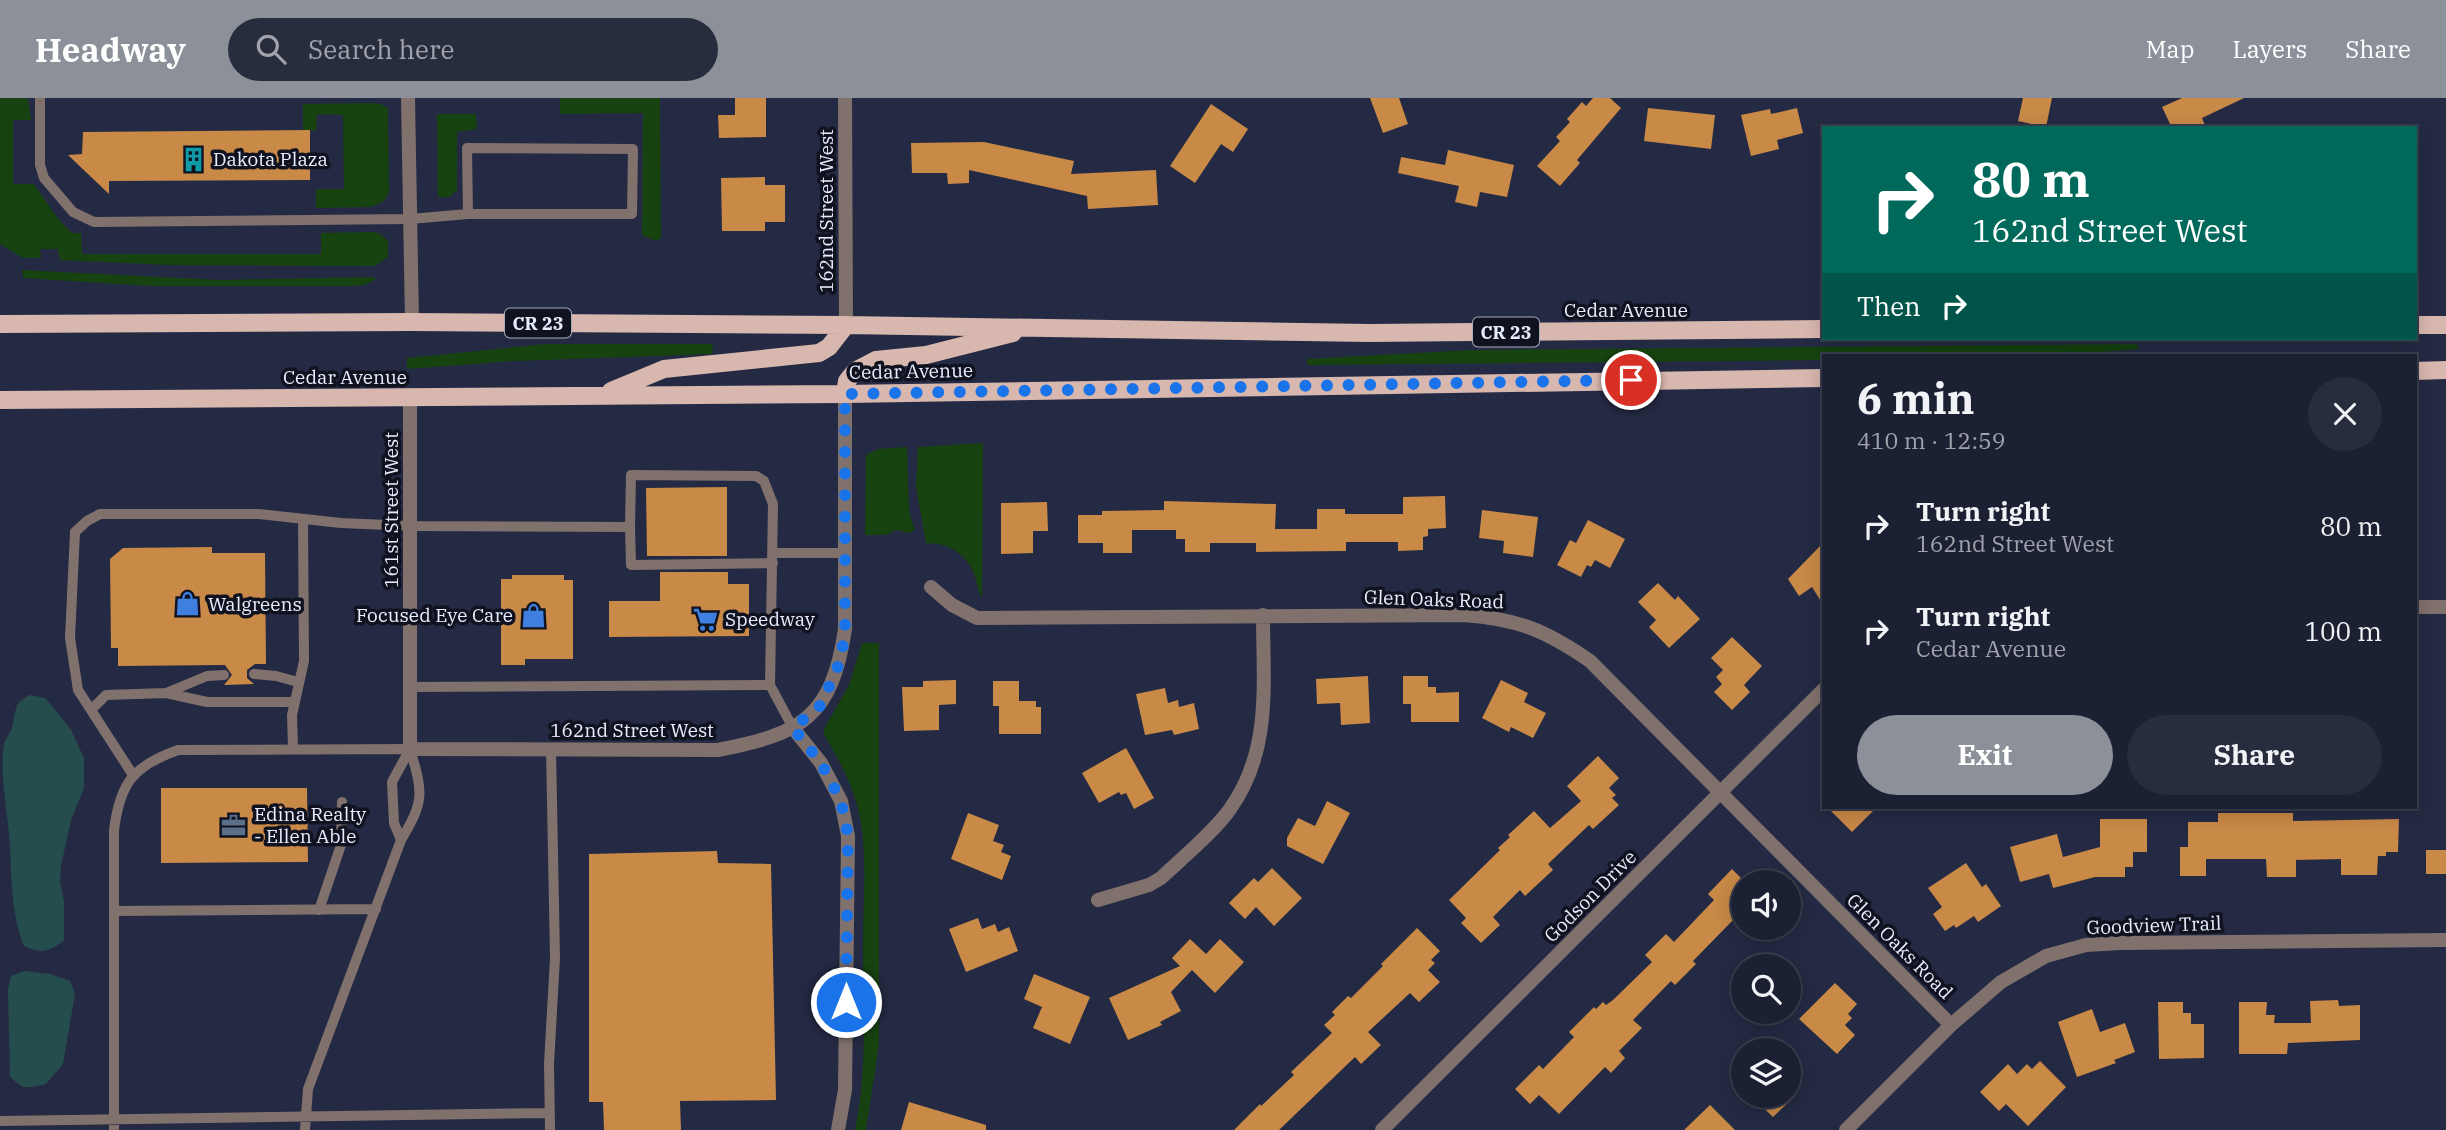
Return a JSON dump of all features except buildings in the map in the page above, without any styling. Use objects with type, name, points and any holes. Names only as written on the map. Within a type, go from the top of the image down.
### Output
[{"type":"main road","name":"Cedar Avenue","points":[[0,324],[412,322],[1357,332],[1822,329]]},
{"type":"main road","points":[[601,395],[664,369],[819,353],[830,347],[846,325]]},
{"type":"main road","points":[[2417,325],[2446,325]]},
{"type":"main road","points":[[845,394],[847,381],[855,371],[876,360],[926,355],[1036,327]]},
{"type":"main road","points":[[2417,370],[2446,370]]},
{"type":"main road","name":"Cedar Avenue","points":[[0,400],[845,394],[1822,377]]},
{"type":"street","points":[[408,98],[412,322]]},
{"type":"street","name":"162nd Street West","points":[[845,98],[846,325]]},
{"type":"street","name":"162nd Street West","points":[[410,749],[718,750],[758,743],[793,728],[821,705],[841,659],[845,629],[845,394]]},
{"type":"street","name":"161st Street West","points":[[410,397],[410,749]]},
{"type":"street","name":"Glen Oaks Road","points":[[931,587],[952,605],[976,618],[1464,615],[1500,618],[1531,627],[1560,640],[1590,661],[1951,1025]]},
{"type":"street","points":[[2417,607],[2446,607]]},
{"type":"street","points":[[1098,900],[1161,878],[1230,810],[1252,769],[1259,748],[1262,722],[1263,615]]},
{"type":"street","name":"Godson Drive","points":[[1382,1130],[1822,691]]},
{"type":"street","points":[[793,728],[821,763],[841,801],[848,836],[845,1090],[838,1130]]},
{"type":"street","name":"Goodview Trail","points":[[1846,1130],[1951,1025],[2001,982],[2046,956],[2086,945],[2121,943],[2446,940]]},
{"type":"lane","points":[[40,98],[40,165],[44,178],[73,212],[94,222],[410,219],[468,214],[632,214],[633,149],[467,149],[468,214]]},
{"type":"lane","points":[[793,728],[770,685],[773,558],[773,504],[764,481],[756,476],[631,475],[631,565],[773,558],[845,553]]},
{"type":"lane","points":[[133,775],[78,691],[71,638],[75,532],[100,514],[259,514],[410,526],[630,527]]},
{"type":"lane","points":[[293,750],[292,715],[304,661],[303,519]]},
{"type":"lane","points":[[254,674],[298,682]]},
{"type":"lane","points":[[166,693],[207,676],[224,675]]},
{"type":"lane","points":[[410,687],[770,685]]},
{"type":"lane","points":[[91,710],[106,695],[166,693],[207,702],[295,702]]},
{"type":"lane","points":[[114,1125],[114,830],[116,810],[126,784],[133,775],[154,758],[178,750],[410,749]]},
{"type":"lane","points":[[401,840],[394,823],[392,782],[410,749]]},
{"type":"lane","points":[[305,1130],[308,1089],[401,840],[417,814],[421,786],[410,749]]},
{"type":"lane","points":[[550,1130],[549,1064],[555,958],[551,750]]},
{"type":"lane","points":[[319,910],[341,845],[342,802]]},
{"type":"lane","points":[[114,911],[376,909]]},
{"type":"lane","points":[[0,1121],[114,1125],[304,1116],[550,1113]]},
{"type":"green space","points":[[0,98],[28,99],[31,120],[13,120],[13,184],[34,184],[59,220],[72,233],[81,233],[82,254],[321,254],[321,233],[374,232],[388,241],[388,257],[375,266],[169,265],[60,260],[58,249],[40,249],[41,258],[23,258],[0,244]]},
{"type":"green space","points":[[560,98],[660,98],[661,238],[656,241],[642,235],[643,113],[560,114]]},
{"type":"green space","points":[[370,103],[388,108],[389,192],[384,201],[371,207],[316,208],[316,189],[344,189],[343,115],[317,114],[316,131],[303,130],[303,104]]},
{"type":"green space","points":[[437,114],[476,114],[477,129],[457,132],[457,190],[449,197],[438,197]]},
{"type":"green space","points":[[22,270],[219,280],[376,279],[365,285],[348,286],[151,286],[23,278]]},
{"type":"green space","points":[[546,344],[713,344],[712,354],[514,361],[407,369],[407,358]]},
{"type":"green space","points":[[2137,344],[2138,349],[2076,354],[1822,354],[1822,360],[1307,365],[1307,359],[1470,350]]},
{"type":"green space","points":[[983,443],[982,598],[972,568],[962,556],[942,545],[926,543],[916,487],[918,447]]},
{"type":"green space","points":[[907,447],[909,511],[915,530],[909,533],[896,530],[886,535],[865,535],[866,455],[878,449]]},
{"type":"green space","points":[[862,643],[879,643],[879,1044],[866,1130],[855,1130],[863,1061],[862,828],[853,791],[824,734],[824,729],[849,685]]},
{"type":"shaded area","points":[[30,695],[45,698],[54,708],[71,730],[84,758],[84,788],[71,820],[61,866],[64,940],[50,949],[40,951],[24,946],[15,916],[3,774],[4,744],[17,706]]},
{"type":"shaded area","points":[[24,971],[50,974],[70,981],[75,994],[63,1064],[46,1084],[30,1087],[18,1084],[10,1076],[8,989],[11,976]]},
{"type":"place","name":"Dakota Plaza","points":[[193,159]]},
{"type":"place","name":"Walgreens","points":[[188,604]]},
{"type":"place","name":"Focused Eye Care","points":[[533,615]]},
{"type":"place","name":"Speedway","points":[[705,619]]},
{"type":"place","name":"Edina Realty - Ellen Able","points":[[234,825]]},
{"type":"route","points":[[846,1002],[848,836],[841,801],[821,763],[793,728],[821,705],[841,659],[845,629],[845,394],[1631,380]]}]
